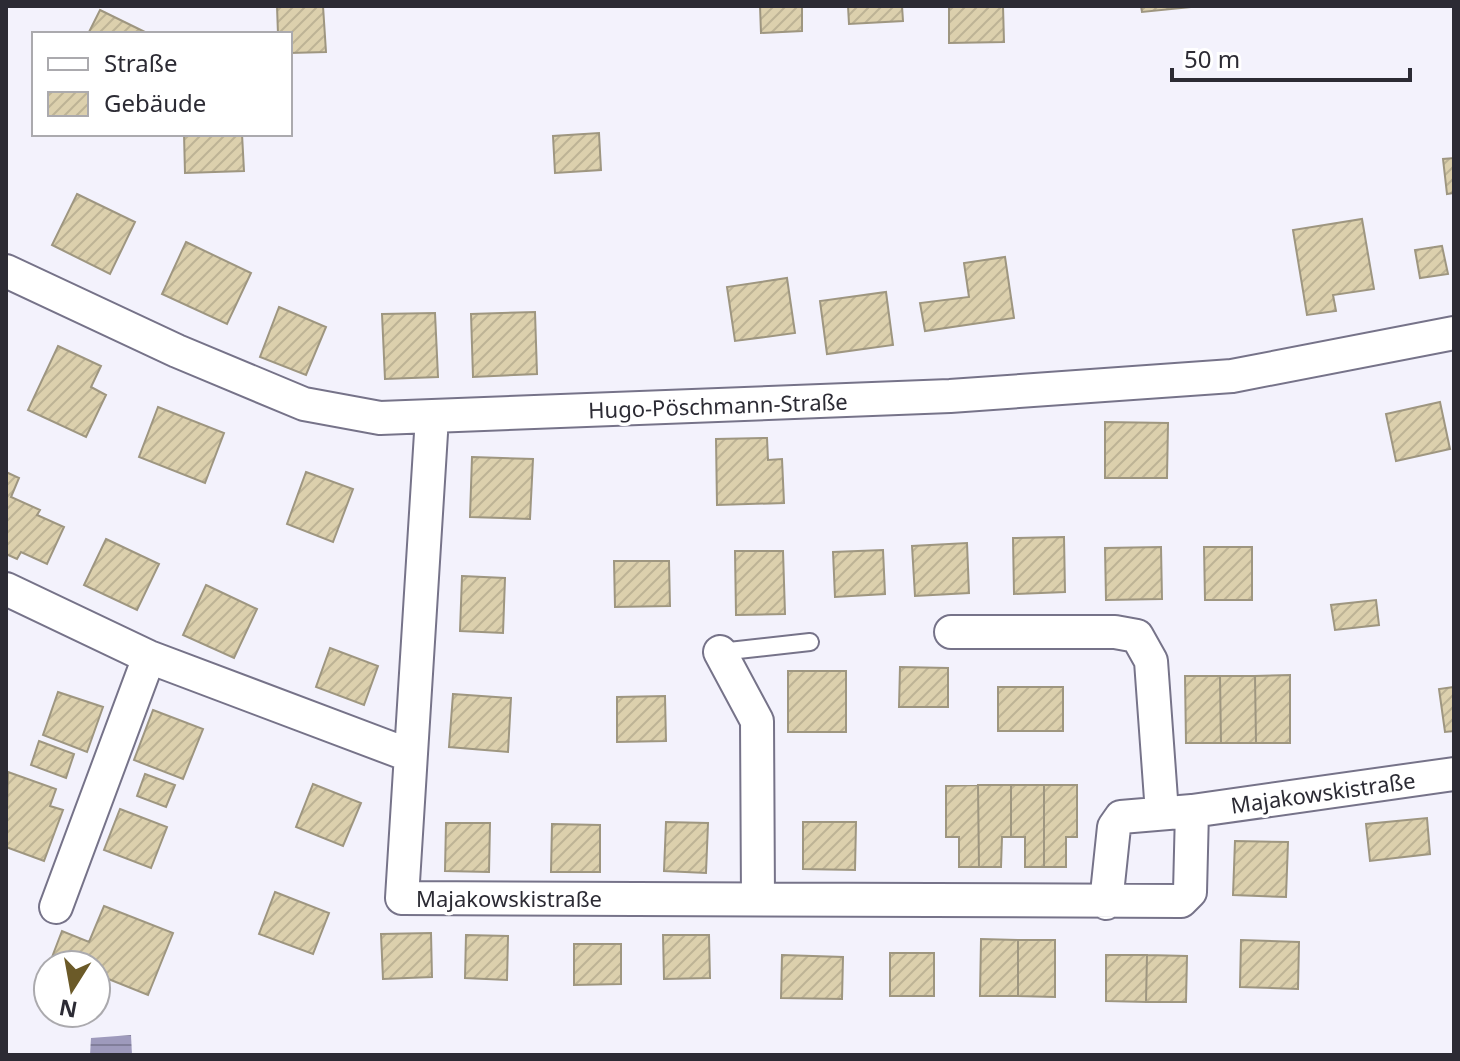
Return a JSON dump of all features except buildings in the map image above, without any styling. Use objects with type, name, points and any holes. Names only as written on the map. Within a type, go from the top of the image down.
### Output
[{"type":"street","name":"Hugo-Pöschmann-Straße","points":[[6,271],[177,351],[304,404],[380,418],[950,396],[1232,376],[1454,333]]},
{"type":"street","name":"Majakowskistraße","points":[[432,417],[402,898],[1106,903],[1187,898],[1190,892],[1151,661],[1137,636],[1115,632],[951,632]]},
{"type":"street","points":[[6,589],[149,657],[409,755]]},
{"type":"street","points":[[720,652],[757,721],[758,899]]},
{"type":"street","points":[[56,907],[149,657]]},
{"type":"street","name":"Majakowskistraße","points":[[1106,903],[1114,827],[1121,817],[1454,774]]},
{"type":"lane","points":[[720,652],[810,642]]},
{"type":"shaded area","points":[[131,1035],[132,1055],[90,1055],[91,1038]]}]
